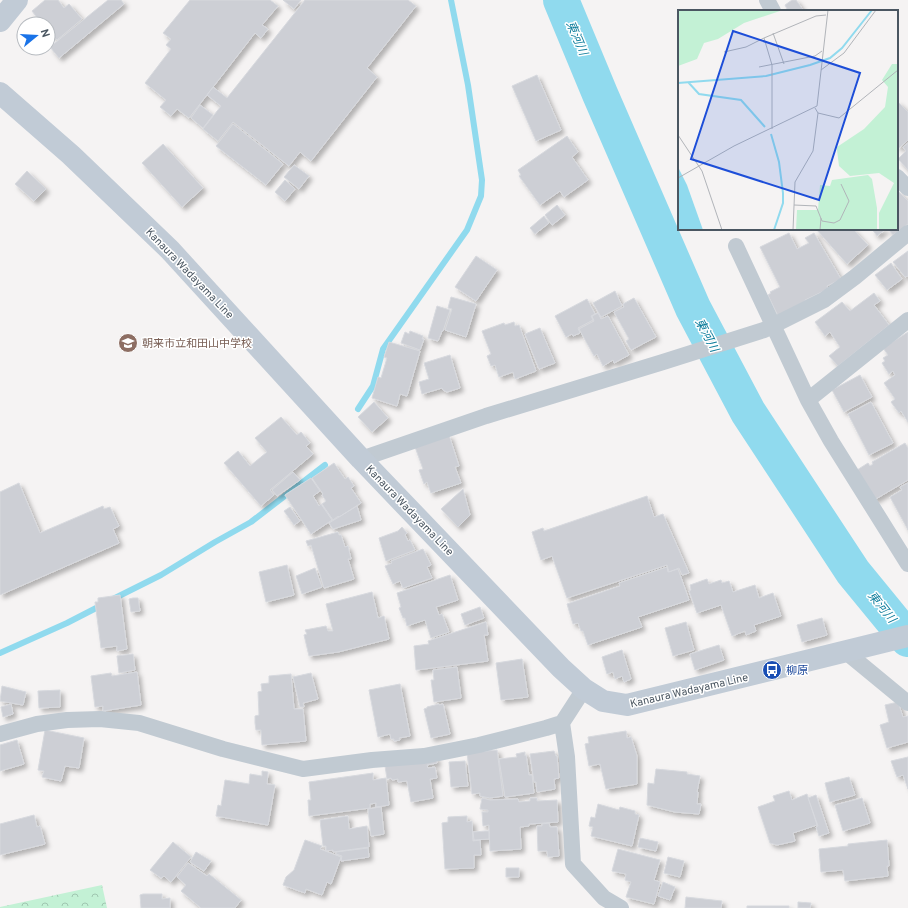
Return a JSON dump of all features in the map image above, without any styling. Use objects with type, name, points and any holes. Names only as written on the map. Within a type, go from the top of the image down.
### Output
[{"type":"main road","points":[[0,21],[17,0]]},
{"type":"main road","name":"Kanaura Wadayama Line","points":[[0,93],[71,155],[170,250],[361,459],[561,668],[584,689],[603,701],[627,705],[908,636]]},
{"type":"street","points":[[767,0],[773,10]]},
{"type":"street","points":[[898,178],[908,188]]},
{"type":"street","points":[[361,459],[486,416],[768,328],[824,300],[856,277],[908,233]]},
{"type":"street","points":[[736,246],[768,328],[831,441],[908,564]]},
{"type":"street","points":[[808,400],[908,320]]},
{"type":"street","points":[[851,651],[908,703]]},
{"type":"street","points":[[584,689],[562,723],[567,757],[573,864],[604,898],[620,908]]},
{"type":"street","points":[[0,734],[37,724],[67,720],[100,719],[139,723],[223,749],[303,769],[431,754],[480,745],[562,723]]},
{"type":"green space","points":[[102,885],[107,908],[0,908],[0,907]]},
{"type":"building","points":[[45,0],[58,0],[64,8],[69,4],[82,19],[57,40],[56,16],[36,16],[32,11]]},
{"type":"building","points":[[108,0],[121,0],[124,4],[59,58],[56,54],[56,42]]},
{"type":"building","points":[[190,0],[270,0],[278,6],[262,25],[268,29],[261,38],[255,33],[189,118],[177,109],[171,116],[160,107],[166,100],[145,83],[171,49],[166,45],[171,39],[163,33]]},
{"type":"building","points":[[283,0],[301,0],[294,9]]},
{"type":"building","points":[[305,0],[408,0],[416,6],[367,68],[377,77],[311,161],[300,152],[289,166],[233,122],[218,141],[203,129],[221,106],[207,95],[213,87],[227,98]]},
{"type":"building","points":[[792,0],[796,0],[803,10],[788,10],[785,5]]},
{"type":"building","points":[[537,75],[561,130],[536,141],[512,86]]},
{"type":"building","points":[[898,102],[908,112],[908,140],[899,148]]},
{"type":"building","points":[[200,105],[213,115],[203,128],[191,118]]},
{"type":"building","points":[[233,124],[283,164],[266,185],[216,146]]},
{"type":"building","points":[[567,136],[578,152],[572,157],[588,180],[564,197],[560,191],[540,205],[519,176],[521,175],[518,170]]},
{"type":"building","points":[[908,143],[908,170],[898,159],[906,151],[903,147]]},
{"type":"building","points":[[163,144],[203,188],[182,207],[142,163]]},
{"type":"building","points":[[294,165],[309,176],[299,189],[284,177]]},
{"type":"building","points":[[27,171],[46,189],[34,201],[15,184]]},
{"type":"building","points":[[285,180],[295,189],[285,201],[275,192]]},
{"type":"building","points":[[898,191],[908,201],[908,224],[893,235],[889,230],[898,230]]},
{"type":"building","points":[[557,205],[565,215],[552,225],[545,215]]},
{"type":"building","points":[[544,216],[549,223],[535,234],[530,228]]},
{"type":"building","points":[[817,230],[854,230],[868,245],[847,264]]},
{"type":"building","points":[[873,230],[885,230],[877,236]]},
{"type":"building","points":[[789,233],[797,249],[809,243],[805,238],[814,233],[841,279],[827,286],[828,289],[805,300],[806,302],[778,316],[768,295],[771,293],[770,292],[780,287],[760,247]]},
{"type":"building","points":[[908,251],[908,276],[905,277],[893,262]]},
{"type":"building","points":[[476,256],[497,270],[476,301],[455,287]]},
{"type":"building","points":[[891,263],[902,279],[887,290],[875,275]]},
{"type":"building","points":[[615,291],[622,306],[601,317],[593,303]]},
{"type":"building","points":[[874,293],[880,301],[874,305],[889,325],[838,366],[829,356],[840,347],[830,332],[825,336],[815,322],[842,302],[850,311]]},
{"type":"building","points":[[451,297],[476,304],[466,337],[445,330],[452,309],[448,308]]},
{"type":"building","points":[[634,298],[656,337],[631,350],[626,341],[629,339],[614,312],[624,307],[623,304]]},
{"type":"building","points":[[587,299],[595,314],[591,316],[593,320],[578,328],[580,333],[573,336],[572,334],[566,337],[555,316]]},
{"type":"building","points":[[437,306],[450,310],[438,341],[428,338]]},
{"type":"building","points":[[598,313],[601,319],[608,316],[629,355],[614,363],[613,360],[603,366],[597,354],[594,356],[579,329],[594,321],[592,316]]},
{"type":"building","points":[[514,322],[515,326],[519,325],[536,371],[515,379],[513,372],[499,377],[495,365],[491,366],[487,356],[491,354],[482,331],[504,323],[505,325]]},
{"type":"building","points":[[540,328],[555,363],[539,369],[525,334]]},
{"type":"building","points":[[410,331],[423,336],[422,339],[424,339],[420,350],[401,343],[405,332],[409,334]]},
{"type":"building","points":[[908,332],[908,422],[901,411],[899,413],[891,402],[895,399],[884,383],[895,375],[893,371],[889,374],[882,363],[885,361],[883,358],[888,355],[883,348]]},
{"type":"building","points":[[389,342],[420,351],[407,396],[400,394],[397,406],[372,398],[378,377],[381,378],[387,358],[384,357]]},
{"type":"building","points":[[450,355],[460,388],[447,392],[442,388],[422,394],[419,382],[429,379],[424,363]]},
{"type":"building","points":[[860,375],[872,397],[844,412],[832,390]]},
{"type":"building","points":[[374,402],[388,418],[372,432],[358,417]]},
{"type":"building","points":[[871,402],[893,443],[869,455],[848,414]]},
{"type":"building","points":[[281,417],[297,435],[301,432],[310,443],[306,446],[313,454],[270,490],[274,495],[261,506],[224,463],[238,451],[250,466],[267,452],[255,438]]},
{"type":"building","points":[[449,435],[459,466],[455,467],[461,483],[431,493],[427,482],[424,484],[419,470],[423,469],[415,447]]},
{"type":"building","points":[[905,443],[908,448],[908,480],[874,500],[857,470],[868,463],[870,466],[873,464],[872,462]]},
{"type":"building","points":[[334,463],[345,479],[348,477],[354,486],[351,488],[361,503],[333,520],[322,504],[326,501],[322,495],[323,494],[312,478]]},
{"type":"building","points":[[293,472],[300,480],[277,496],[272,490]]},
{"type":"building","points":[[311,478],[320,491],[313,496],[319,506],[321,504],[332,520],[311,534],[285,495]]},
{"type":"building","points":[[19,483],[40,533],[103,506],[104,509],[110,507],[119,526],[113,529],[119,543],[0,595],[0,492]]},
{"type":"building","points":[[908,483],[908,530],[890,497],[902,490],[900,487]]},
{"type":"building","points":[[463,489],[470,515],[458,527],[441,509]]},
{"type":"building","points":[[647,496],[654,517],[663,514],[689,573],[682,575],[679,568],[669,572],[667,565],[567,598],[552,556],[541,560],[532,532],[543,528],[544,531]]},
{"type":"building","points":[[357,506],[361,520],[333,529],[329,523]]},
{"type":"building","points":[[290,507],[300,521],[294,525],[284,511]]},
{"type":"building","points":[[402,527],[407,533],[405,535],[408,541],[410,540],[415,550],[386,561],[379,538],[398,531]]},
{"type":"building","points":[[338,532],[339,535],[341,535],[345,547],[348,546],[351,559],[348,559],[354,579],[324,588],[311,545],[308,546],[306,541]]},
{"type":"building","points":[[423,549],[431,565],[427,567],[432,578],[403,588],[400,581],[393,584],[385,566],[392,563],[391,561]]},
{"type":"building","points":[[287,565],[294,595],[266,602],[259,572]]},
{"type":"building","points":[[667,567],[668,572],[678,569],[689,600],[638,617],[642,627],[588,645],[583,631],[581,631],[578,623],[573,624],[567,604],[620,586],[619,583]]},
{"type":"building","points":[[315,568],[322,587],[302,594],[296,576]]},
{"type":"building","points":[[450,575],[458,600],[436,607],[439,615],[442,614],[449,632],[431,638],[425,620],[407,626],[405,618],[403,618],[399,608],[401,607],[397,593]]},
{"type":"building","points":[[707,579],[709,584],[721,580],[722,583],[729,581],[733,592],[755,585],[759,598],[773,593],[781,616],[754,625],[756,631],[746,635],[745,631],[732,636],[721,605],[697,613],[689,591],[691,590],[690,585]]},
{"type":"building","points":[[372,592],[378,618],[384,616],[389,639],[338,652],[309,656],[304,635],[307,634],[305,630],[326,626],[328,631],[333,631],[326,604]]},
{"type":"building","points":[[120,595],[127,649],[117,651],[117,646],[101,648],[95,602],[98,602],[98,598]]},
{"type":"building","points":[[138,598],[140,611],[131,612],[129,599]]},
{"type":"building","points":[[480,607],[484,618],[465,625],[461,614]]},
{"type":"building","points":[[822,618],[827,635],[802,642],[797,625]]},
{"type":"building","points":[[486,622],[488,635],[484,635],[488,661],[416,670],[414,646],[429,644],[428,641]]},
{"type":"building","points":[[686,622],[694,650],[673,656],[665,628]]},
{"type":"building","points":[[719,645],[724,660],[695,670],[690,654]]},
{"type":"building","points":[[622,650],[631,679],[624,682],[622,676],[615,679],[613,672],[607,674],[602,657]]},
{"type":"building","points":[[133,654],[135,670],[119,673],[117,656]]},
{"type":"building","points":[[522,659],[528,697],[501,700],[496,663]]},
{"type":"building","points":[[457,667],[461,698],[434,702],[431,680],[434,680],[433,670]]},
{"type":"building","points":[[137,672],[141,705],[103,711],[103,706],[95,707],[91,676],[111,673],[112,676]]},
{"type":"building","points":[[311,673],[318,699],[303,703],[304,707],[300,707],[293,677]]},
{"type":"building","points":[[291,674],[294,709],[303,709],[306,741],[262,745],[261,730],[256,730],[255,723],[255,716],[259,715],[258,692],[262,691],[261,684],[269,683],[269,676]]},
{"type":"building","points":[[400,684],[410,736],[399,738],[400,740],[394,741],[394,739],[391,739],[390,734],[378,737],[369,690]]},
{"type":"building","points":[[2,686],[26,692],[23,705],[0,701]]},
{"type":"building","points":[[60,690],[60,707],[39,708],[38,691]]},
{"type":"building","points":[[898,702],[903,717],[908,716],[908,742],[887,748],[880,725],[889,722],[885,705]]},
{"type":"building","points":[[11,704],[13,714],[3,717],[1,707]]},
{"type":"building","points":[[443,704],[450,734],[431,738],[424,709]]},
{"type":"building","points":[[45,730],[84,738],[79,768],[65,766],[61,781],[42,777],[44,771],[38,770]]},
{"type":"building","points":[[626,731],[627,738],[631,737],[637,756],[637,784],[606,789],[600,764],[589,766],[585,744],[589,743],[588,737]]},
{"type":"building","points":[[17,740],[24,764],[0,771],[0,745]]},
{"type":"building","points":[[497,750],[503,796],[490,798],[480,796],[480,793],[472,794],[467,753]]},
{"type":"building","points":[[554,751],[557,756],[559,778],[554,779],[555,789],[537,792],[530,754]]},
{"type":"building","points":[[525,752],[529,775],[532,775],[534,793],[505,797],[499,759],[517,757],[516,754]]},
{"type":"building","points":[[436,757],[437,763],[427,765],[428,768],[435,767],[437,778],[430,779],[433,798],[411,802],[407,781],[398,782],[398,779],[387,779],[385,766]]},
{"type":"building","points":[[908,757],[908,789],[903,775],[897,777],[891,761]]},
{"type":"building","points":[[465,761],[468,786],[451,787],[449,762]]},
{"type":"building","points":[[656,769],[687,772],[687,774],[700,776],[697,792],[697,804],[701,804],[699,814],[675,812],[647,805],[648,783],[654,784]]},
{"type":"building","points":[[262,771],[268,772],[267,784],[275,785],[268,825],[216,816],[218,805],[221,806],[225,780],[249,784],[250,774],[262,776]]},
{"type":"building","points":[[373,773],[373,780],[386,778],[389,805],[376,807],[376,803],[370,804],[370,808],[309,816],[308,800],[311,800],[309,782]]},
{"type":"building","points":[[849,777],[855,795],[830,802],[825,783]]},
{"type":"building","points":[[789,791],[792,800],[807,794],[817,825],[793,833],[795,841],[777,845],[770,843],[758,807],[775,801],[773,796]]},
{"type":"building","points":[[816,795],[829,833],[819,836],[816,827],[818,826],[808,798]]},
{"type":"building","points":[[482,798],[490,800],[518,799],[519,802],[530,801],[530,798],[537,798],[537,801],[557,800],[558,822],[529,824],[529,826],[520,827],[521,849],[490,851],[489,825],[483,826],[482,812],[488,812],[488,810],[480,809]]},
{"type":"building","points":[[862,798],[870,823],[843,831],[835,805]]},
{"type":"building","points":[[598,804],[619,810],[620,807],[635,811],[635,814],[639,815],[632,846],[591,836],[593,827],[589,826],[591,817],[595,818]]},
{"type":"building","points":[[381,807],[384,834],[371,836],[368,809]]},
{"type":"building","points":[[34,815],[37,827],[40,826],[45,844],[0,855],[0,824]]},
{"type":"building","points":[[348,816],[349,829],[367,826],[369,847],[333,852],[333,850],[326,851],[326,846],[323,846],[320,820]]},
{"type":"building","points":[[467,816],[467,822],[472,821],[473,841],[480,840],[481,855],[474,855],[474,868],[445,869],[442,823],[448,822],[448,817]]},
{"type":"building","points":[[549,823],[550,827],[557,827],[559,856],[548,857],[547,851],[538,851],[537,826],[542,826],[542,824]]},
{"type":"building","points":[[489,831],[489,839],[474,840],[473,832]]},
{"type":"building","points":[[640,838],[658,842],[656,851],[638,847]]},
{"type":"building","points":[[305,840],[322,846],[320,849],[341,857],[331,884],[327,882],[322,895],[306,889],[305,893],[283,885],[286,877],[294,870]]},
{"type":"building","points":[[887,840],[889,866],[887,866],[888,876],[845,881],[843,870],[821,872],[819,849]]},
{"type":"building","points":[[173,842],[191,857],[171,882],[164,876],[161,878],[150,870]]},
{"type":"building","points":[[368,848],[369,857],[341,861],[342,856],[336,854],[336,852]]},
{"type":"building","points":[[618,849],[660,860],[654,880],[660,882],[654,904],[626,897],[631,882],[625,880],[626,874],[612,871]]},
{"type":"building","points":[[196,852],[211,861],[204,871],[190,862]]},
{"type":"building","points":[[668,857],[684,861],[680,877],[664,873]]},
{"type":"building","points":[[188,863],[207,876],[209,874],[241,900],[235,908],[201,908],[181,891],[186,885],[177,877]]},
{"type":"building","points":[[506,868],[519,868],[519,877],[506,877]]},
{"type":"building","points":[[663,882],[675,887],[670,900],[658,896]]},
{"type":"building","points":[[162,894],[162,899],[170,898],[170,908],[141,908],[140,895]]},
{"type":"building","points":[[686,897],[722,901],[721,908],[685,908]]},
{"type":"building","points":[[798,902],[811,903],[810,908],[798,908]]},
{"type":"building","points":[[747,906],[789,906],[789,908],[747,908]]},
{"type":"waterway","points":[[358,409],[373,386],[383,349],[467,230],[481,196],[482,180],[468,85],[451,0]]},
{"type":"waterway","name":"東河川","points":[[561,0],[693,308],[748,412],[853,572],[908,639]]},
{"type":"waterway","points":[[113,599],[161,575],[251,522],[325,465]]},
{"type":"waterway","points":[[0,653],[67,623],[102,605]]},
{"type":"place","name":"朝来市立和田山中学校","points":[[128,343]]},
{"type":"place","name":"柳原","points":[[772,670]]}]
